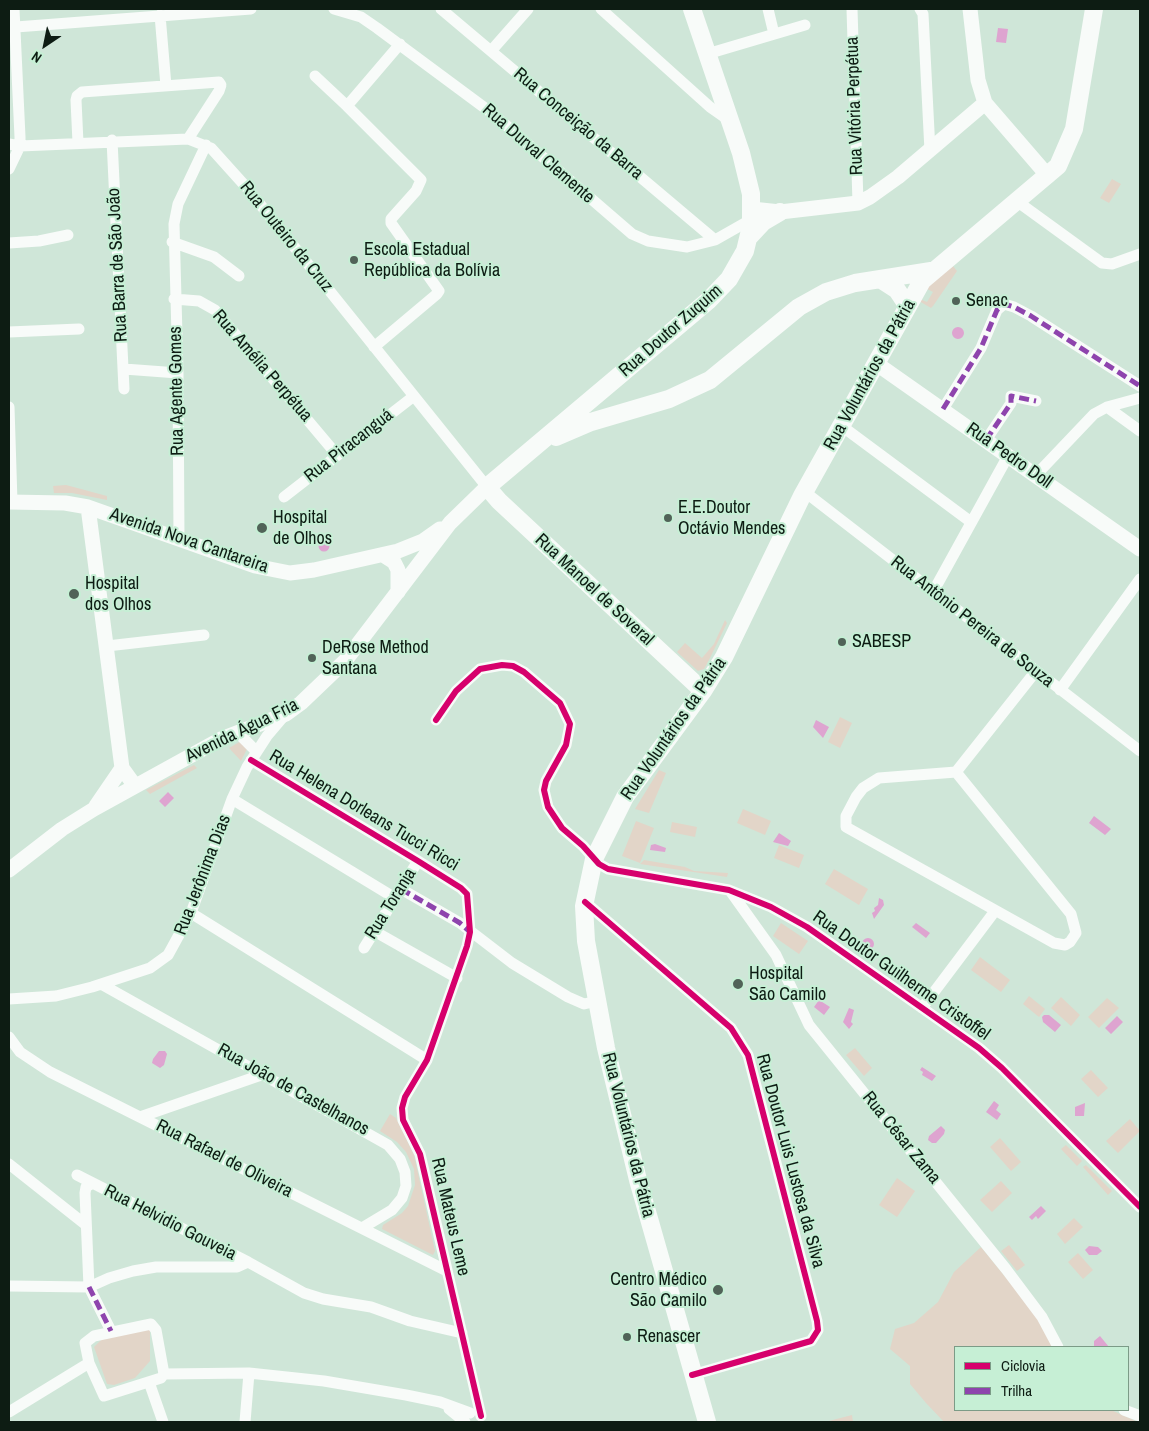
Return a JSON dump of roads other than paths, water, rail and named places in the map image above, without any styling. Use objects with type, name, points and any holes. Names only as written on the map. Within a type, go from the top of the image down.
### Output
[{"type":"main road","name":"Rua Doutor Zuquim","points":[[407,579],[450,523],[487,487],[718,291],[737,269],[750,238],[752,214],[748,179],[692,9]]},
{"type":"main road","points":[[970,9],[978,80],[985,103],[1048,176]]},
{"type":"main road","name":"Rua Voluntários da Pátria","points":[[707,1422],[638,1180],[606,1048],[586,942],[585,902],[594,859],[625,797],[703,691],[724,657],[805,492],[843,427],[922,280],[1018,202],[1058,166],[1074,129],[1094,9]]},
{"type":"main road","points":[[752,214],[858,203],[881,190],[930,151],[985,103]]},
{"type":"main road","points":[[750,238],[763,222],[780,212]]},
{"type":"main road","points":[[542,441],[550,441],[584,425],[687,392],[727,368],[813,299],[842,286],[931,272]]},
{"type":"main road","points":[[880,279],[897,290],[907,305]]},
{"type":"main road","name":"Rua Pedro Doll","points":[[877,364],[1140,549]]},
{"type":"main road","name":"Rua Manoel de Soveral","points":[[487,487],[499,501],[703,691]]},
{"type":"main road","name":"Avenida Nova Cantareira","points":[[10,502],[65,503],[88,507],[255,566],[290,573],[314,570],[410,547],[450,523]]},
{"type":"main road","points":[[88,507],[122,768],[136,786]]},
{"type":"main road","points":[[91,526],[101,516],[112,514]]},
{"type":"main road","points":[[383,555],[394,562],[398,570],[398,592]]},
{"type":"main road","name":"Avenida Água Fria","points":[[9,870],[62,829],[94,809],[237,732],[286,714],[336,671],[407,579]]},
{"type":"main road","name":"Avenida Água Fria","points":[[94,809],[122,768]]},
{"type":"street","points":[[9,169],[14,145],[16,27],[14,9]]},
{"type":"street","points":[[108,19],[116,9]]},
{"type":"street","points":[[16,27],[251,9]]},
{"type":"street","name":"Rua Durval Clemente","points":[[334,9],[361,17],[493,114],[632,234],[667,246],[687,247],[715,240],[752,214]]},
{"type":"street","name":"Rua Conceição da Barra","points":[[440,9],[715,240]]},
{"type":"street","points":[[491,51],[528,9]]},
{"type":"street","points":[[601,9],[710,107],[730,121]]},
{"type":"street","points":[[768,9],[774,34]]},
{"type":"street","name":"Rua Vitória Perpétua","points":[[852,9],[858,203]]},
{"type":"street","points":[[920,9],[923,14],[930,151]]},
{"type":"street","points":[[160,15],[166,86]]},
{"type":"street","points":[[707,54],[806,25]]},
{"type":"street","points":[[347,106],[400,44]]},
{"type":"street","points":[[315,76],[421,180],[416,191],[390,219],[439,291],[374,347]]},
{"type":"street","points":[[78,143],[76,100],[79,94],[217,82],[221,85],[188,139]]},
{"type":"street","name":"Rua Outeiro da Cruz","points":[[14,145],[112,140],[188,139],[206,146],[221,158],[247,188],[487,487]]},
{"type":"street","name":"Rua Barra de São João","points":[[112,140],[124,389]]},
{"type":"street","name":"Rua Agente Gomes","points":[[179,539],[178,373],[172,242],[178,204],[206,146]]},
{"type":"street","points":[[1018,202],[1102,263],[1112,264],[1140,254]]},
{"type":"street","points":[[9,243],[39,241],[68,235]]},
{"type":"street","points":[[172,242],[214,257],[239,276]]},
{"type":"street","name":"Rua Amélia Perpétua","points":[[174,299],[199,301],[215,310],[337,455]]},
{"type":"street","points":[[943,409],[981,348],[997,310],[1004,304],[1031,316],[1140,386]]},
{"type":"street","points":[[9,332],[78,329]]},
{"type":"street","points":[[124,369],[178,373]]},
{"type":"street","name":"Rua Piracanguá","points":[[284,497],[414,396]]},
{"type":"street","points":[[986,440],[1011,403],[1011,396],[1036,401]]},
{"type":"street","points":[[1036,475],[1094,414],[1106,407],[1140,398]]},
{"type":"street","points":[[1106,407],[1140,431]]},
{"type":"street","points":[[9,408],[10,502]]},
{"type":"street","points":[[843,427],[971,522]]},
{"type":"street","points":[[933,592],[1008,456]]},
{"type":"street","name":"Rua Antônio Pereira de Souza","points":[[805,492],[1140,751]]},
{"type":"street","points":[[1060,690],[1140,579]]},
{"type":"street","points":[[107,646],[204,635]]},
{"type":"street","points":[[436,720],[456,691],[480,669],[502,665],[513,666],[539,683],[560,703],[570,724],[566,745],[546,781],[545,800],[562,828],[583,846],[594,859]]},
{"type":"street","points":[[956,772],[1071,914],[1076,933],[1070,942],[1059,945],[846,828],[846,816],[856,797],[863,788],[879,778],[956,772],[1036,671]]},
{"type":"street","name":"Rua Jerônima Dias","points":[[9,999],[56,996],[150,968],[161,962],[174,947],[191,913],[232,800],[253,755],[286,714]]},
{"type":"street","points":[[237,732],[253,755]]},
{"type":"street","name":"Rua Helena Dorleans Tucci Ricci","points":[[253,755],[461,888]]},
{"type":"street","points":[[232,800],[398,893],[460,923],[512,963],[568,997],[584,1004],[597,1001]]},
{"type":"street","name":"Rua Doutor Guilherme Cristoffel","points":[[594,859],[608,868],[729,890],[771,907],[807,927],[979,1048],[1002,1068],[1140,1207]]},
{"type":"street","name":"Rua Toranja","points":[[364,948],[418,861]]},
{"type":"street","name":"Rua Mateus Leme","points":[[461,888],[466,894],[470,932],[457,978],[428,1060],[402,1108],[403,1120],[420,1154],[475,1390],[475,1419]]},
{"type":"street","name":"Rua César Zama","points":[[729,890],[755,922],[776,955],[809,1025],[1012,1276],[1042,1316],[1057,1346]]},
{"type":"street","name":"Rua Doutor Luis Lustosa da Silva","points":[[585,902],[731,1028],[748,1054],[817,1321],[816,1336],[812,1341],[692,1374]]},
{"type":"street","points":[[755,922],[760,915],[771,907]]},
{"type":"street","points":[[922,1008],[995,911]]},
{"type":"street","points":[[191,913],[428,1060]]},
{"type":"street","points":[[374,931],[457,978]]},
{"type":"street","name":"Rua João de Castelhanos","points":[[100,984],[374,1135],[388,1145],[400,1159],[405,1172],[406,1186],[402,1198],[392,1210],[362,1228]]},
{"type":"street","name":"Rua Rafael de Oliveira","points":[[9,1037],[20,1052],[43,1068],[447,1271]]},
{"type":"street","points":[[140,1117],[264,1074]]},
{"type":"street","points":[[9,1164],[86,1225]]},
{"type":"street","name":"Rua Helvidio Gouveia","points":[[77,1175],[248,1262],[304,1293],[323,1299],[371,1306],[410,1322],[462,1333]]},
{"type":"street","name":"Rua Helvidio Gouveia","points":[[93,1183],[86,1188],[85,1193],[89,1287],[111,1331]]},
{"type":"street","points":[[9,1286],[89,1287],[109,1278],[156,1267],[237,1268],[248,1262]]},
{"type":"street","points":[[164,1374],[153,1325],[111,1331],[94,1336],[86,1341],[85,1345],[89,1362],[104,1396],[161,1378],[164,1374],[249,1373],[363,1387],[440,1402],[475,1419]]},
{"type":"street","points":[[9,1412],[89,1362]]},
{"type":"street","points":[[244,1422],[249,1373]]},
{"type":"street","points":[[149,1382],[163,1422]]},
{"type":"street","points":[[1127,1411],[1140,1416]]},
{"type":"place","name":"Escola Estadual República da Bolívia","points":[[354,260]]},
{"type":"place","name":"Senac","points":[[956,301]]},
{"type":"place","name":"E.E.Doutor Octávio Mendes","points":[[668,518]]},
{"type":"place","name":"Hospital de Olhos","points":[[262,528]]},
{"type":"place","name":"Hospital dos Olhos","points":[[74,594]]},
{"type":"place","name":"SABESP","points":[[842,642]]},
{"type":"place","name":"DeRose Method Santana","points":[[312,658]]},
{"type":"place","name":"Hospital São Camilo","points":[[738,984]]},
{"type":"place","name":"Centro Médico São Camilo","points":[[718,1290]]},
{"type":"place","name":"Renascer","points":[[627,1337]]}]
